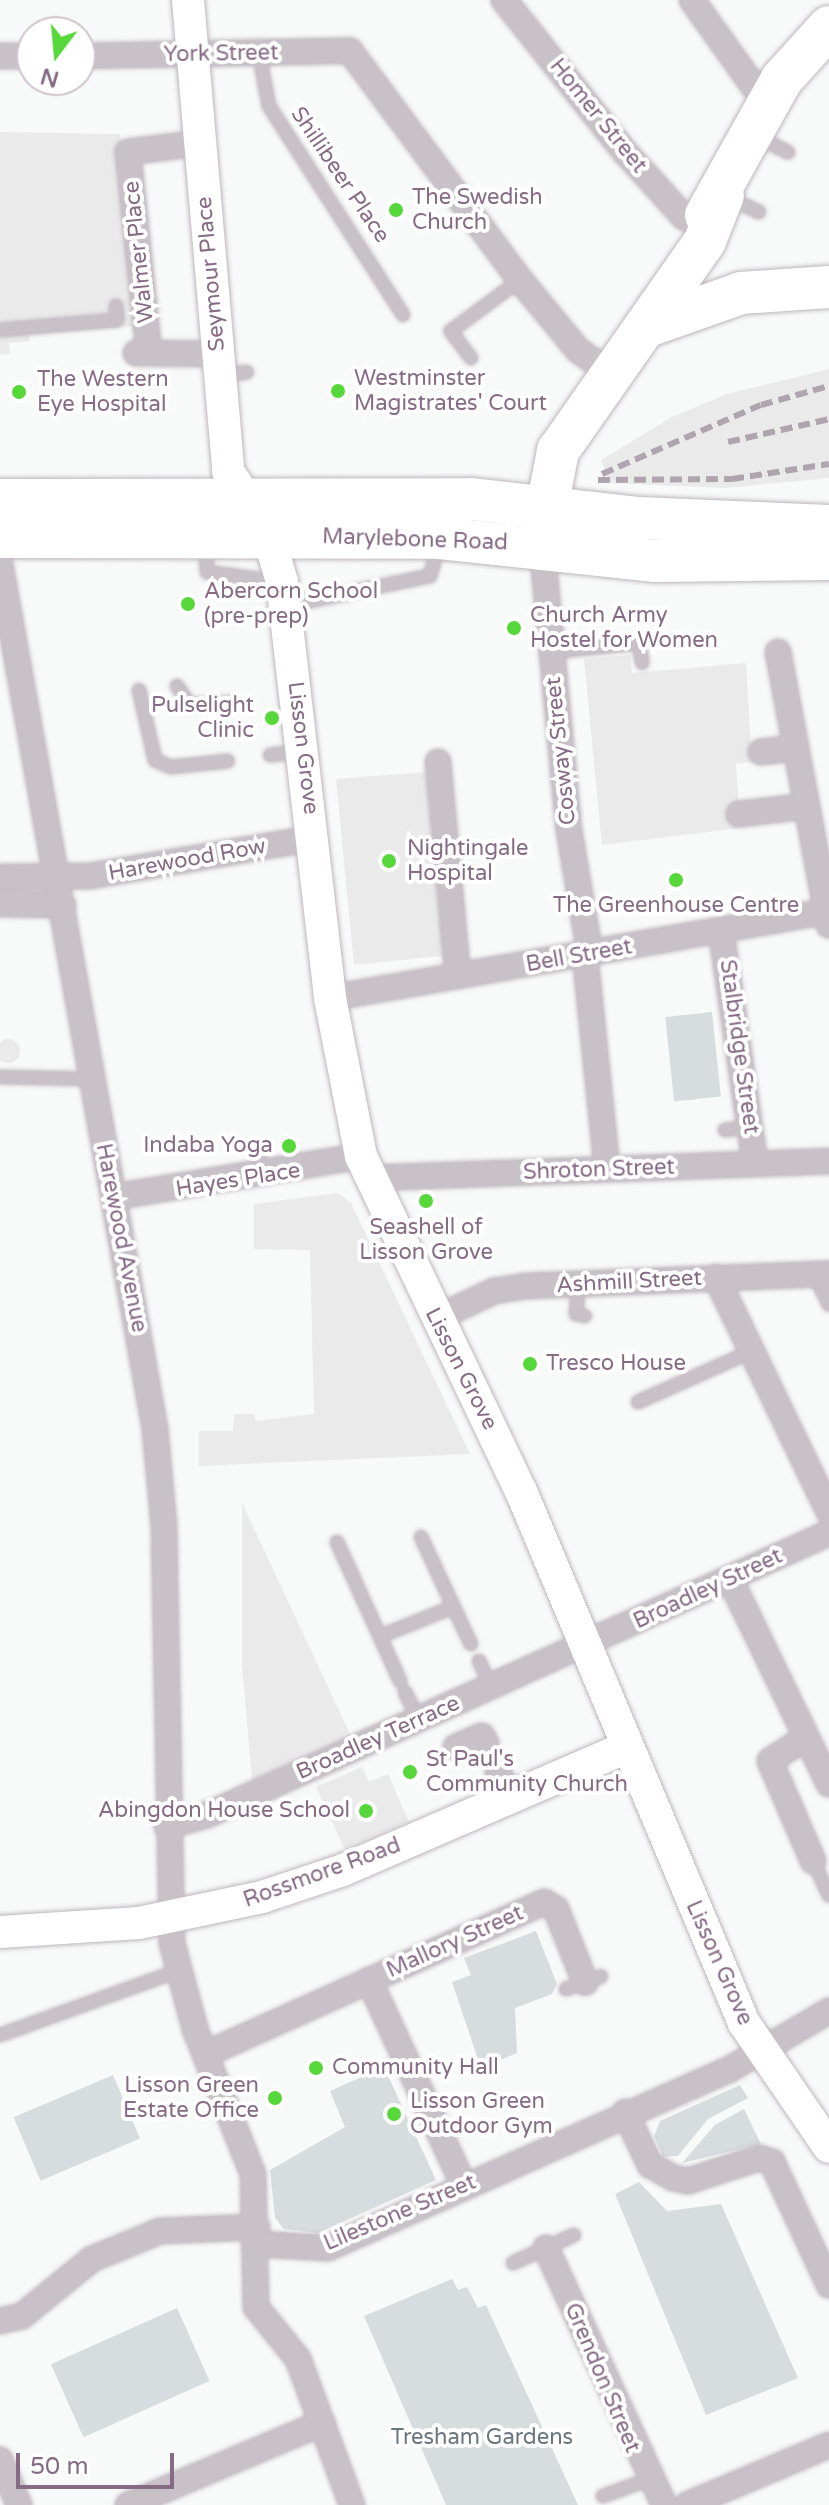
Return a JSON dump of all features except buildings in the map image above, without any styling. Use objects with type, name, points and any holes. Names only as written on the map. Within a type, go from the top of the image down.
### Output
[{"type":"highway","points":[[543,526],[558,451],[614,376],[728,209],[771,132],[796,58],[829,27]]},
{"type":"highway","points":[[648,326],[741,293],[829,287]]},
{"type":"highway","points":[[471,499],[511,479],[586,412]]},
{"type":"highway","name":"Marylebone Road","points":[[0,500],[471,499],[543,526],[656,561],[829,559]]},
{"type":"highway","name":"Marylebone Road","points":[[1,564],[205,537],[440,538],[543,526],[686,522],[829,526]]},
{"type":"main road","name":"Seymour Place","points":[[188,0],[189,54],[228,367],[228,475],[270,536]]},
{"type":"main road","name":"Lisson Grove","points":[[270,536],[283,594],[285,695],[304,751],[330,998],[364,1167],[587,1646],[627,1747],[761,2053],[829,2147]]},
{"type":"main road","name":"Rossmore Road","points":[[0,1932],[169,1919],[343,1870],[504,1784],[627,1747]]},
{"type":"street","name":"Homer Street","points":[[504,0],[625,152],[684,217],[728,209]]},
{"type":"street","points":[[692,0],[771,132]]},
{"type":"street","name":"York Street","points":[[96,56],[350,51],[361,58],[520,280]]},
{"type":"street","name":"Walmer Place","points":[[199,143],[128,152],[143,353],[228,367]]},
{"type":"street","points":[[683,271],[714,289],[741,293]]},
{"type":"street","points":[[520,280],[578,350],[614,376]]},
{"type":"street","name":"Cosway Street","points":[[543,526],[550,652],[588,955],[607,1169]]},
{"type":"street","name":"Harewood Avenue","points":[[1,564],[114,1197],[163,1506],[169,1919]]},
{"type":"street","points":[[778,652],[807,806],[820,832],[828,916]]},
{"type":"street","points":[[761,752],[796,748]]},
{"type":"street","points":[[438,762],[458,976]]},
{"type":"street","points":[[733,815],[807,806]]},
{"type":"street","name":"Harewood Row","points":[[0,877],[59,880],[315,838]]},
{"type":"street","points":[[0,904],[63,905]]},
{"type":"street","name":"Bell Street","points":[[330,998],[721,930],[828,916]]},
{"type":"street","name":"Stalbridge Street","points":[[721,930],[752,1126],[755,1164]]},
{"type":"street","name":"Shroton Street","points":[[364,1167],[607,1169],[829,1161]]},
{"type":"street","name":"Hayes Place","points":[[114,1197],[234,1173],[262,1177],[364,1167]]},
{"type":"street","name":"Ashmill Street","points":[[435,1319],[494,1291],[716,1277],[821,1274]]},
{"type":"street","points":[[716,1277],[829,1512]]},
{"type":"street","name":"Broadley Street","points":[[587,1646],[829,1533]]},
{"type":"street","points":[[730,1579],[829,1784]]},
{"type":"street","name":"Broadley Terrace","points":[[167,1826],[207,1815],[587,1646]]},
{"type":"street","points":[[456,1747],[482,1736],[486,1743]]},
{"type":"street","points":[[805,1738],[770,1761],[813,1861]]},
{"type":"street","name":"Mallory Street","points":[[206,2054],[544,1902],[556,1909],[584,1982]]},
{"type":"street","points":[[169,1919],[178,1971],[206,2054],[251,2163],[257,2235],[256,2307],[298,2359],[352,2505]]},
{"type":"street","name":"Mallory Street","points":[[369,1980],[464,2186]]},
{"type":"street","name":"Lilestone Street","points":[[0,2321],[22,2316],[92,2259],[160,2231],[257,2235],[328,2248],[761,2053],[829,2011]]},
{"type":"street","points":[[625,2112],[650,2165],[673,2178],[688,2181],[759,2158],[772,2162],[829,2285]]},
{"type":"street","name":"Grendon Street","points":[[546,2248],[664,2505]]},
{"type":"street","points":[[128,2505],[322,2423]]},
{"type":"street","points":[[687,2505],[829,2445]]},
{"type":"street","points":[[0,2460],[19,2505]]},
{"type":"lane","name":"Shillibeer Place","points":[[259,53],[269,106],[377,265],[403,315]]},
{"type":"lane","points":[[471,358],[451,331],[520,280]]},
{"type":"lane","points":[[0,330],[117,320],[116,306]]},
{"type":"lane","points":[[205,537],[207,572],[283,594],[430,576],[440,538]]},
{"type":"lane","points":[[550,652],[639,643],[642,663]]},
{"type":"lane","points":[[177,686],[190,705],[231,703]]},
{"type":"lane","points":[[139,690],[155,760],[171,767],[228,761]]},
{"type":"lane","points":[[270,755],[304,751]]},
{"type":"lane","points":[[0,1077],[92,1079]]},
{"type":"lane","points":[[725,1130],[752,1126]]},
{"type":"lane","points":[[257,1150],[262,1177]]},
{"type":"lane","points":[[821,1274],[829,1305]]},
{"type":"lane","points":[[578,1287],[576,1314],[585,1316]]},
{"type":"lane","points":[[638,1402],[752,1351]]},
{"type":"lane","points":[[421,1537],[471,1644]]},
{"type":"lane","points":[[337,1542],[418,1719]]},
{"type":"lane","points":[[381,1636],[453,1607]]},
{"type":"lane","points":[[479,1661],[491,1687]]},
{"type":"lane","points":[[813,1861],[829,1896]]},
{"type":"lane","points":[[0,2035],[178,1971]]},
{"type":"lane","points":[[513,2263],[574,2235]]},
{"type":"lane","points":[[603,2496],[650,2479]]},
{"type":"shaded area","points":[[0,132],[120,134],[142,326],[29,333],[30,341],[9,343],[10,354],[0,355]]},
{"type":"shaded area","points":[[829,369],[829,478],[725,488],[610,483],[601,460],[672,417],[727,394]]},
{"type":"shaded area","points":[[630,655],[632,673],[746,663],[752,762],[736,764],[740,828],[602,845],[584,659]]},
{"type":"shaded area","name":"Nightingale Hospital","points":[[426,772],[438,910],[449,955],[354,965],[336,779]]},
{"type":"shaded area","points":[[3,1039],[13,1039],[20,1046],[20,1056],[13,1063],[3,1063],[-4,1056],[-4,1046]]},
{"type":"shaded area","points":[[338,1193],[351,1203],[470,1454],[199,1466],[199,1431],[233,1431],[234,1414],[255,1414],[255,1421],[314,1414],[310,1250],[254,1249],[254,1204]]},
{"type":"shaded area","points":[[242,1503],[351,1736],[252,1780],[242,1665]]},
{"type":"shaded area","name":"Abingdon House School","points":[[362,1767],[369,1782],[388,1774],[409,1822],[345,1850],[316,1787]]},
{"type":"green space","points":[[712,1012],[721,1097],[674,1101],[665,1017]]},
{"type":"green space","points":[[536,1931],[557,1984],[552,1994],[515,2008],[517,2053],[481,2068],[452,1982],[471,1975],[464,1958]]},
{"type":"green space","points":[[384,2067],[436,2180],[318,2233],[284,2229],[275,2218],[270,2170],[345,2127],[330,2091]]},
{"type":"green space","points":[[113,2075],[140,2139],[41,2181],[14,2117]]},
{"type":"green space","points":[[740,2085],[748,2098],[708,2119],[678,2156],[663,2157],[654,2136],[660,2121]]},
{"type":"green space","points":[[744,2109],[761,2144],[682,2163],[715,2125]]},
{"type":"green space","points":[[639,2182],[667,2211],[721,2204],[798,2378],[706,2415],[615,2194]]},
{"type":"green space","name":"Tresham Gardens","points":[[452,2279],[458,2290],[467,2287],[478,2308],[486,2305],[578,2505],[446,2505],[364,2316]]},
{"type":"green space","points":[[177,2308],[210,2381],[83,2437],[51,2364]]},
{"type":"railway","points":[[602,474],[761,405],[829,386]]},
{"type":"railway","points":[[728,442],[829,419]]},
{"type":"railway","points":[[598,480],[732,479],[829,464]]},
{"type":"place","name":"The Swedish Church","points":[[396,210]]},
{"type":"place","name":"Westminster Magistrates' Court","points":[[338,391]]},
{"type":"place","name":"The Western Eye Hospital","points":[[19,392]]},
{"type":"place","name":"Abercorn School (pre-prep)","points":[[188,604]]},
{"type":"place","name":"Church Army Hostel for Women","points":[[514,628]]},
{"type":"place","name":"Pulselight Clinic","points":[[272,718]]},
{"type":"place","name":"Nightingale Hospital","points":[[389,861]]},
{"type":"place","name":"The Greenhouse Centre","points":[[676,880]]},
{"type":"place","name":"Indaba Yoga","points":[[289,1146]]},
{"type":"place","name":"Seashell of Lisson Grove","points":[[426,1201]]},
{"type":"place","name":"Tresco House","points":[[530,1364]]},
{"type":"place","name":"St Paul's Community Church","points":[[410,1772]]},
{"type":"place","name":"Abingdon House School","points":[[366,1811]]},
{"type":"place","name":"Community Hall","points":[[316,2068]]},
{"type":"place","name":"Lisson Green Estate Office","points":[[275,2098]]},
{"type":"place","name":"Lisson Green Outdoor Gym","points":[[394,2114]]}]
